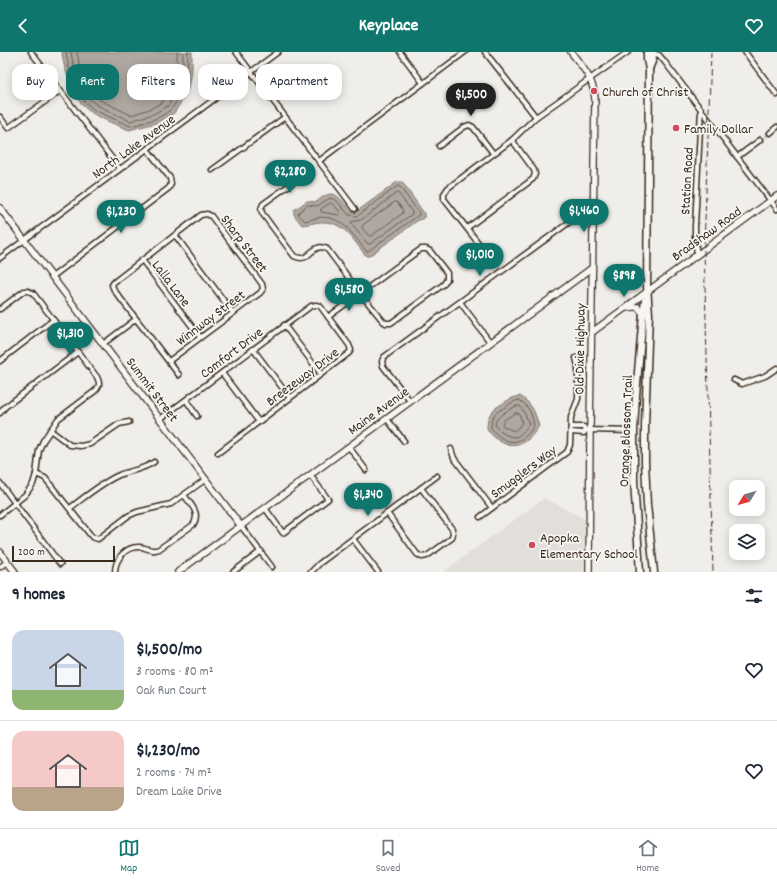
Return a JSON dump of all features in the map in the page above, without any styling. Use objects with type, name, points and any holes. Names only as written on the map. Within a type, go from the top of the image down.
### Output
[{"type":"main road","name":"Orange Blossom Trail","points":[[651,52],[647,60],[649,69],[647,292],[649,314],[645,445],[647,505],[654,572]]},
{"type":"main road","name":"Orange Blossom Trail","points":[[640,572],[634,481],[634,430],[643,314],[647,292]]},
{"type":"main road","points":[[635,411],[638,419],[645,426]]},
{"type":"main road","points":[[634,430],[640,434],[645,445]]},
{"type":"street","points":[[31,52],[120,169]]},
{"type":"street","points":[[236,52],[355,209]]},
{"type":"street","name":"North Lake Avenue","points":[[0,258],[278,52]]},
{"type":"street","points":[[400,52],[423,83]]},
{"type":"street","points":[[319,161],[465,52]]},
{"type":"street","points":[[485,52],[536,117]]},
{"type":"street","points":[[571,52],[590,78]]},
{"type":"street","points":[[488,251],[483,250],[444,199],[444,194],[448,188],[512,140],[536,117],[628,52]]},
{"type":"street","points":[[651,52],[662,58],[777,209]]},
{"type":"street","points":[[745,52],[777,95]]},
{"type":"street","name":"Old Dixie Highway","points":[[589,572],[588,430],[595,99],[590,78]]},
{"type":"street","points":[[0,117],[8,128],[60,91]]},
{"type":"street","name":"Station Road","points":[[697,254],[695,226],[701,109]]},
{"type":"street","points":[[212,170],[285,117]]},
{"type":"street","points":[[440,146],[464,127],[469,125],[473,127],[493,154]]},
{"type":"street","points":[[770,133],[777,127]]},
{"type":"street","points":[[467,228],[533,180],[535,174],[534,170],[512,140]]},
{"type":"street","points":[[737,157],[760,140]]},
{"type":"street","points":[[52,276],[169,188],[171,184],[170,178],[147,149]]},
{"type":"street","points":[[310,171],[263,204],[261,209],[262,213],[294,256],[299,259],[304,258],[318,247],[328,249],[360,293],[382,321],[386,323],[391,323],[444,284],[447,279],[447,273],[430,251],[421,249],[360,293],[328,317]]},
{"type":"street","name":"Bradshaw Road","points":[[591,333],[777,196]]},
{"type":"street","points":[[410,401],[383,366],[382,361],[384,357],[593,205]]},
{"type":"street","name":"Summit Street","points":[[0,208],[272,567]]},
{"type":"street","name":"Sharp Street","points":[[175,235],[201,215],[207,214],[211,216],[262,284],[263,289]]},
{"type":"street","points":[[179,375],[114,290],[112,285],[114,282],[175,235],[233,313]]},
{"type":"street","name":"Lalla Lane","points":[[142,260],[200,337]]},
{"type":"street","name":"Maine Avenue","points":[[178,572],[592,268]]},
{"type":"street","name":"Winnway Street","points":[[169,361],[260,293],[263,289]]},
{"type":"street","points":[[0,309],[22,292],[30,291],[34,294],[97,377],[99,383],[99,387],[95,391],[58,419],[43,441],[39,450],[36,474],[33,484],[25,495],[0,515]]},
{"type":"street","points":[[460,302],[490,342]]},
{"type":"street","name":"Breezeway Drive","points":[[218,452],[350,353],[351,350],[349,345],[320,306],[316,305]]},
{"type":"street","name":"Comfort Drive","points":[[160,419],[310,306],[316,305]]},
{"type":"street","points":[[625,308],[638,307],[643,314]]},
{"type":"street","points":[[103,344],[136,319]]},
{"type":"street","points":[[0,361],[53,320]]},
{"type":"street","points":[[284,325],[321,374]]},
{"type":"street","points":[[254,349],[290,398]]},
{"type":"street","points":[[0,413],[5,407],[78,352]]},
{"type":"street","name":"Smugglers Way","points":[[480,517],[567,452],[570,445],[571,417],[578,399],[578,366],[576,358]]},
{"type":"street","points":[[734,380],[742,384],[765,376],[777,368]]},
{"type":"street","points":[[222,373],[259,422]]},
{"type":"street","points":[[186,400],[197,416]]},
{"type":"street","points":[[387,419],[404,441]]},
{"type":"street","points":[[50,430],[70,445],[81,446],[90,444],[119,424],[129,422]]},
{"type":"street","points":[[571,427],[584,427],[588,430],[634,430]]},
{"type":"street","points":[[579,427],[579,433]]},
{"type":"street","points":[[571,432],[584,433],[588,430]]},
{"type":"street","points":[[349,447],[366,470]]},
{"type":"street","name":"Smugglers Way","points":[[451,449],[454,458],[492,508]]},
{"type":"street","points":[[70,508],[106,482],[120,474],[148,467],[154,462]]},
{"type":"street","points":[[36,474],[45,478],[92,537],[98,538],[128,516],[137,512],[171,504],[206,479]]},
{"type":"street","points":[[265,508],[283,533],[328,499],[310,475]]},
{"type":"street","points":[[311,572],[320,563],[437,476]]},
{"type":"street","points":[[0,483],[60,564]]},
{"type":"street","points":[[387,513],[418,554],[422,557],[428,556],[452,538],[453,533],[452,528],[421,488]]},
{"type":"street","points":[[115,572],[120,556],[126,551],[140,547],[153,550],[159,549],[193,525],[196,520],[196,514],[184,495]]},
{"type":"street","points":[[353,539],[378,572]]},
{"type":"street","points":[[233,572],[261,551]]},
{"type":"street","points":[[0,552],[15,572]]},
{"type":"street","points":[[0,567],[7,562]]},
{"type":"shaded area","name":"Apopka Elementary School","points":[[544,498],[585,519],[584,572],[443,572]]},
{"type":"water","points":[[62,52],[192,52],[190,84],[190,64],[127,64],[127,100],[182,100],[174,113],[156,123],[129,130],[95,115],[84,107],[79,100],[119,100],[119,64],[66,64],[66,71]]},
{"type":"water","points":[[397,182],[402,182],[424,213],[424,218],[417,221],[369,256],[366,256],[342,228],[329,223],[321,222],[302,225],[294,215],[294,210],[307,201],[316,202],[324,196],[331,194],[338,197],[352,212],[356,212]]},
{"type":"water","points":[[520,396],[531,406],[539,426],[527,440],[521,444],[514,446],[508,445],[494,437],[487,430],[488,420],[493,410],[510,399]]},
{"type":"tunnel","points":[[760,140],[770,133]]},
{"type":"railway","points":[[711,52],[704,249],[713,572]]},
{"type":"place","name":"Church of Christ","points":[[594,91]]},
{"type":"place","name":"Family Dollar","points":[[676,128]]},
{"type":"place","name":"Apopka Elementary School","points":[[532,545]]}]
